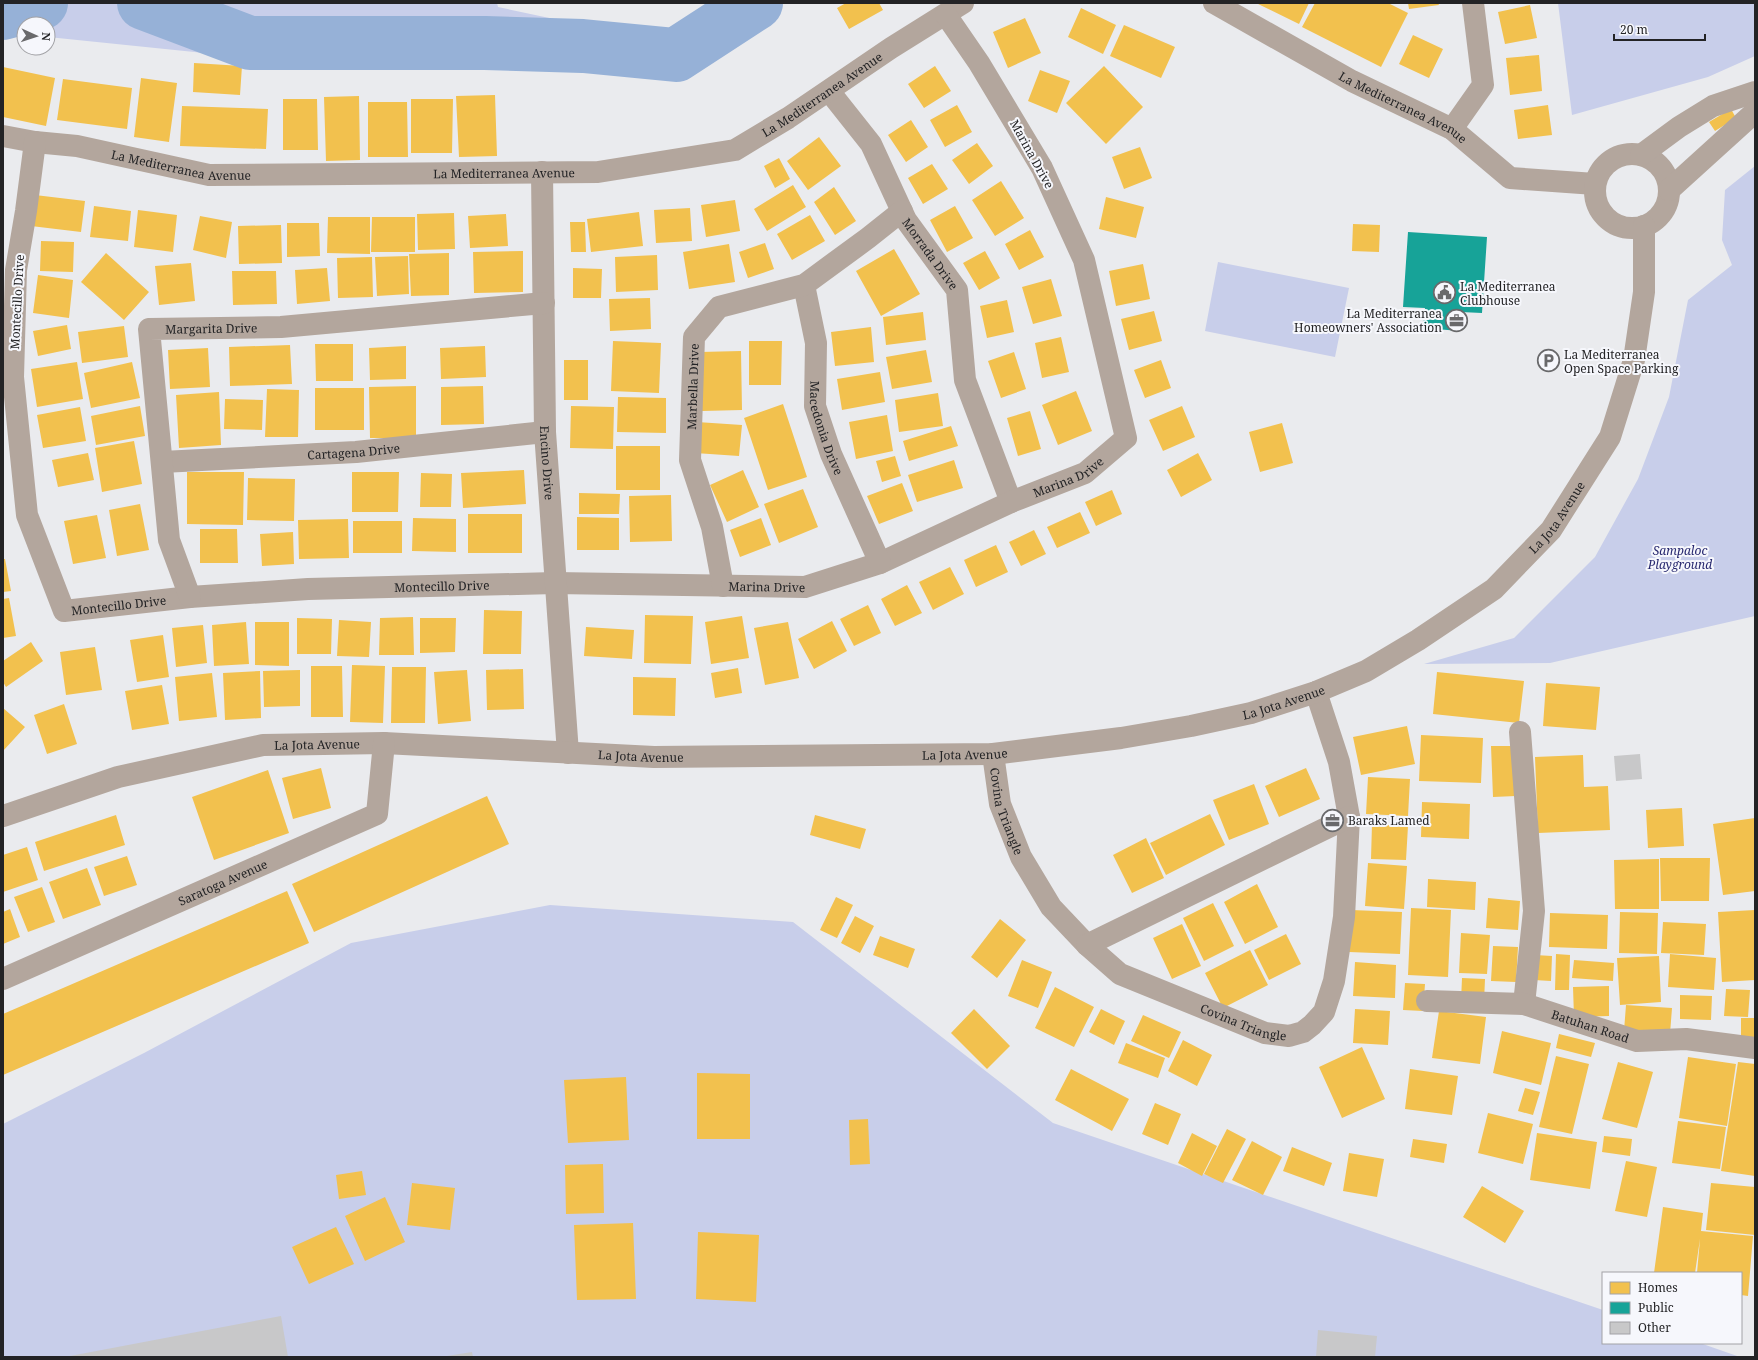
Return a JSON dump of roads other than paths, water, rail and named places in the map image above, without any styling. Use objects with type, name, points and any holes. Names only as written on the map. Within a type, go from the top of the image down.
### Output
[{"type":"street","name":"La Mediterranea Avenue","points":[[3,136],[35,142],[77,146],[209,175],[598,172],[735,150],[788,118],[891,48],[963,3]]},
{"type":"street","name":"La Mediterranea Avenue","points":[[1214,3],[1352,82],[1452,129],[1510,178],[1595,184]]},
{"type":"street","points":[[1452,129],[1483,85],[1473,3]]},
{"type":"street","name":"Marina Drive","points":[[555,583],[806,587],[880,563],[1011,502],[1085,473],[1126,438],[1084,260],[1042,168],[980,63],[946,15]]},
{"type":"street","name":"Morrada Drive","points":[[829,91],[871,144],[906,220],[957,290],[965,380],[1011,502]]},
{"type":"street","points":[[1641,155],[1713,106],[1755,92]]},
{"type":"street","points":[[1669,190],[1755,112]]},
{"type":"street","name":"Montecillo Drive","points":[[35,142],[26,211],[16,270],[13,377],[27,514],[64,611],[190,597],[308,589],[555,583]]},
{"type":"street","points":[[1629,154],[1641,155],[1652,160],[1661,168],[1667,179],[1669,190],[1668,202],[1663,212],[1655,221],[1633,229],[1622,227],[1612,223],[1598,206],[1595,196],[1595,184],[1599,173],[1607,163],[1617,156],[1629,154]]},
{"type":"street","name":"Encino Drive","points":[[542,172],[545,432],[568,753]]},
{"type":"street","name":"Marbella Drive","points":[[723,586],[712,527],[690,460],[694,337],[719,307],[804,285],[902,211]]},
{"type":"street","name":"La Jota Avenue","points":[[3,816],[118,777],[263,745],[384,743],[654,757],[993,754],[1121,738],[1191,726],[1251,713],[1316,692],[1366,671],[1418,640],[1494,590],[1551,530],[1610,438],[1634,360],[1644,292],[1644,226]]},
{"type":"street","name":"Macedonia Drive","points":[[804,285],[816,343],[815,406],[831,454],[880,563]]},
{"type":"street","name":"Margarita Drive","points":[[190,597],[169,540],[149,329],[281,327],[544,303]]},
{"type":"street","name":"Cartagena Drive","points":[[162,462],[356,452],[545,432]]},
{"type":"street","name":"Covina Triangle","points":[[993,754],[1000,804],[1021,857],[1051,907],[1087,945],[1120,974],[1265,1034],[1289,1036],[1303,1032],[1324,1012],[1334,981],[1344,917],[1349,817],[1339,762],[1316,692]]},
{"type":"street","points":[[1520,732],[1534,911],[1524,1004]]},
{"type":"street","name":"Saratoga Avenue","points":[[3,980],[377,814],[384,743]]},
{"type":"street","points":[[1087,945],[1349,817]]},
{"type":"street","name":"Batuhan Road","points":[[1427,1001],[1524,1004],[1637,1041],[1686,1039],[1755,1048]]},
{"type":"waterway","points":[[3,13],[41,3]]},
{"type":"waterway","points":[[144,3],[250,43],[485,43],[583,46],[676,55],[756,3]]},
{"type":"place","name":"La Mediterranea Clubhouse","points":[[1444,293]]},
{"type":"place","name":"La Mediterranea Homeowners' Association","points":[[1457,320]]},
{"type":"place","name":"La Mediterranea Open Space Parking","points":[[1548,361]]},
{"type":"place","name":"Baraks Lamed","points":[[1332,820]]},
{"type":"park label","name":"Sampaloc Playground","points":[[1680,557]]}]
